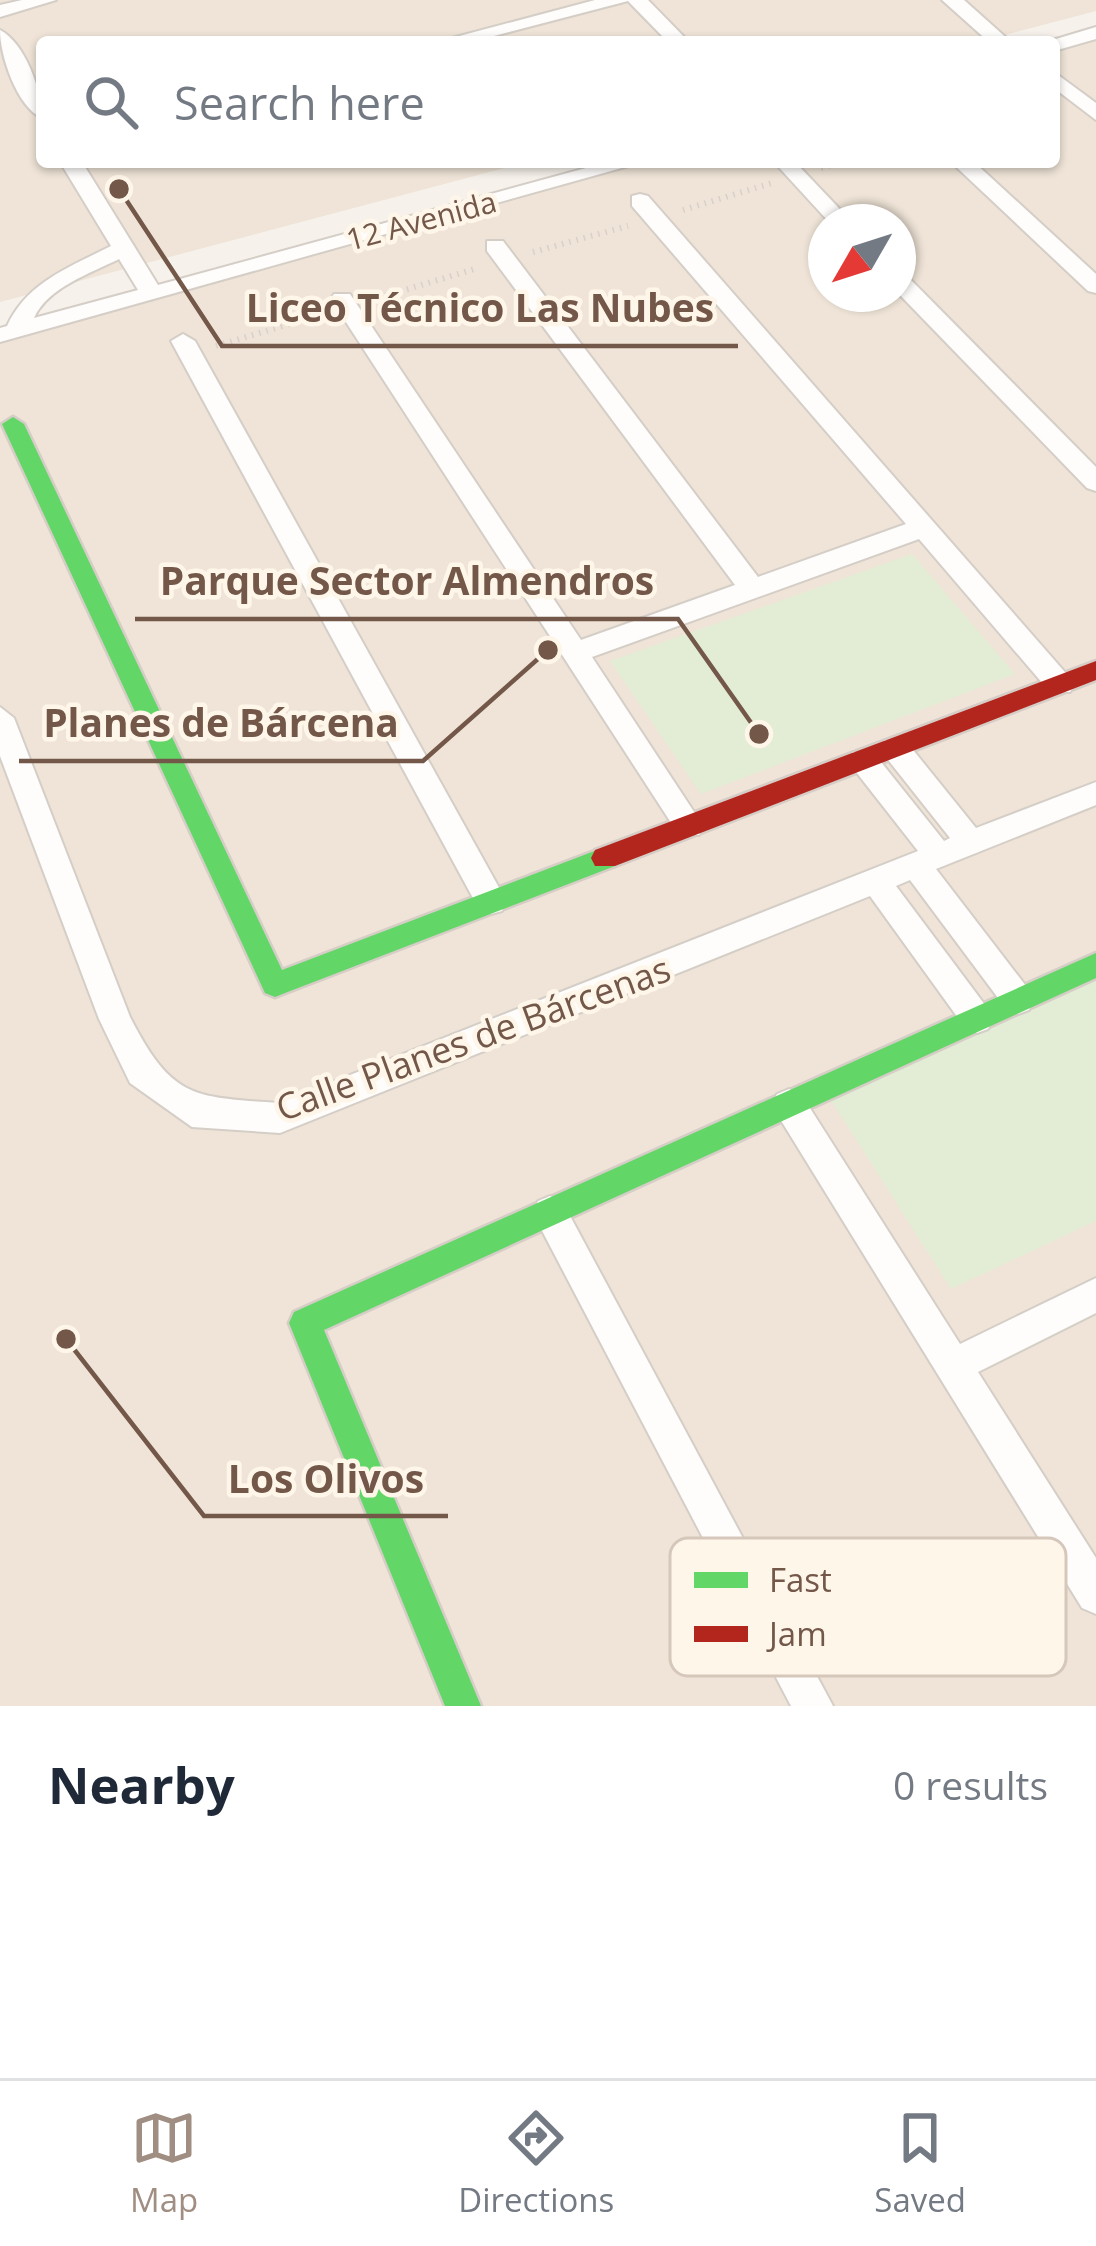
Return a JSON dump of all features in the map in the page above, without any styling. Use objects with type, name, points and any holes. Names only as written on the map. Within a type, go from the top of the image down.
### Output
[{"type":"street","points":[[0,10],[46,0]]},
{"type":"street","points":[[492,36],[592,3],[619,0]]},
{"type":"street","points":[[637,0],[673,36]]},
{"type":"street","points":[[952,0],[994,36]]},
{"type":"street","points":[[1060,42],[1096,33]]},
{"type":"street","points":[[0,36],[36,101]]},
{"type":"street","points":[[1060,83],[1096,114]]},
{"type":"street","points":[[75,168],[152,294]]},
{"type":"street","name":"12 Avenida","points":[[9,333],[592,168]]},
{"type":"street","points":[[789,168],[824,204]]},
{"type":"street","points":[[968,168],[1096,286]]},
{"type":"street","points":[[640,201],[1060,685]]},
{"type":"street","points":[[495,246],[752,589]]},
{"type":"street","points":[[9,333],[28,303],[124,248]]},
{"type":"street","points":[[916,298],[1096,482]]},
{"type":"street","points":[[342,299],[689,827]]},
{"type":"street","points":[[183,341],[491,902]]},
{"type":"street","points":[[14,424],[275,986],[1096,670]]},
{"type":"street","points":[[574,652],[923,528]]},
{"type":"street","name":"Calle Planes de Bárcenas","points":[[0,718],[115,1019],[142,1073],[192,1112],[280,1118],[1096,793]]},
{"type":"street","points":[[895,748],[972,844]]},
{"type":"street","points":[[863,760],[1018,1000]]},
{"type":"street","points":[[877,883],[977,1019]]},
{"type":"street","points":[[463,1706],[305,1323],[1096,965]]},
{"type":"street","points":[[789,1104],[1061,1538]]},
{"type":"street","points":[[550,1212],[724,1538]]},
{"type":"street","points":[[953,1366],[1096,1295]]},
{"type":"street","points":[[1066,1546],[1096,1594]]},
{"type":"street","points":[[797,1676],[813,1706]]},
{"type":"shaded area","points":[[0,0],[1096,0],[1096,11],[1001,36],[36,36],[36,168],[504,168],[0,302]]},
{"type":"shaded area","points":[[1096,34],[1096,1706],[0,1706],[0,329],[603,168],[1060,168],[1060,44]]},
{"type":"green space","points":[[912,554],[1015,674],[701,794],[610,661]]},
{"type":"green space","points":[[1096,977],[1096,1221],[951,1289],[826,1092]]},
{"type":"traffic: fast","points":[[13,424],[275,985],[605,858]]},
{"type":"traffic: fast","points":[[463,1706],[305,1323],[1096,965]]},
{"type":"traffic: jam","points":[[605,858],[1096,670]]},
{"type":"place","name":"Liceo Técnico Las Nubes","points":[[119,189]]},
{"type":"place","name":"Planes de Bárcena","points":[[548,650]]},
{"type":"place","name":"Parque Sector Almendros","points":[[759,734]]},
{"type":"place","name":"Los Olivos","points":[[66,1339]]}]
